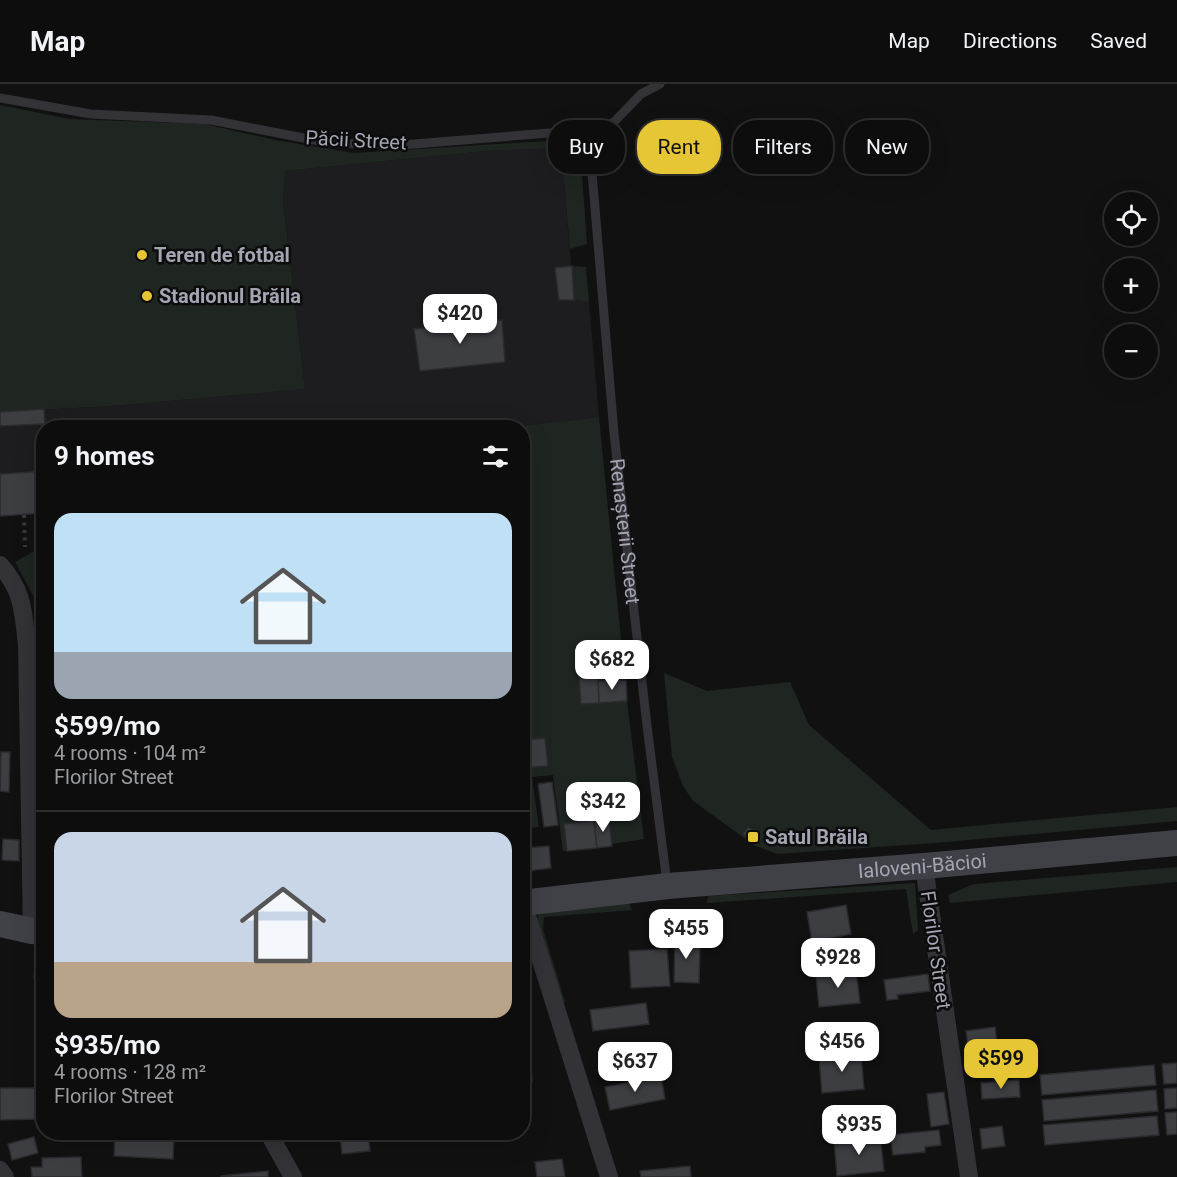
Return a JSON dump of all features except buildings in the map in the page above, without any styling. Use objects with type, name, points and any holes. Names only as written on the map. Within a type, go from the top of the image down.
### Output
[{"type":"main road","name":"Ialoveni-Băcioi","points":[[668,886],[1177,843]]},
{"type":"main road","points":[[530,902],[668,886]]},
{"type":"main road","points":[[0,924],[36,932]]},
{"type":"street","points":[[0,565],[9,575],[22,600],[27,645],[36,880]]},
{"type":"street","name":"Florilor Street","points":[[924,866],[969,1177]]},
{"type":"street","points":[[530,928],[609,1177]]},
{"type":"street","points":[[272,1140],[293,1177]]},
{"type":"street","points":[[0,1170],[5,1177]]},
{"type":"lane","points":[[616,120],[641,94],[660,84]]},
{"type":"lane","name":"Păcii Street","points":[[0,98],[91,114],[211,120],[329,143],[402,145],[548,133]]},
{"type":"lane","name":"Renașterii Street","points":[[592,174],[614,433],[647,726],[668,886]]},
{"type":"path","points":[[24,515],[25,548]]},
{"type":"shaded area","name":"Stadionul Brăila","points":[[0,105],[70,119],[205,124],[275,140],[354,153],[548,141],[548,149],[486,151],[285,171],[283,202],[305,389],[112,406],[0,412]]},
{"type":"shaded area","points":[[548,149],[548,174],[563,174],[574,300],[589,302],[599,417],[530,425],[530,420],[36,420],[36,513],[0,516],[0,412],[112,406],[305,389],[283,202],[285,171],[486,151]]},
{"type":"shaded area","name":"Stadionul Brăila","points":[[563,174],[582,174],[587,244],[570,249]]},
{"type":"shaded area","points":[[572,266],[586,267],[589,302],[574,300]]},
{"type":"shaded area","points":[[599,417],[627,701],[644,839],[612,844],[609,819],[564,824],[567,851],[563,851],[553,775],[532,777],[539,827],[530,828],[530,767],[548,766],[545,738],[530,739],[530,425]]},
{"type":"shaded area","points":[[36,550],[36,601],[15,562]]},
{"type":"shaded area","points":[[664,673],[707,691],[790,682],[809,725],[931,830],[1177,807],[1177,821],[935,843],[777,854],[754,845],[693,801],[683,786],[672,757]]},
{"type":"shaded area","points":[[36,696],[36,748],[35,714]]},
{"type":"shaded area","points":[[1177,867],[1177,882],[950,903],[948,895],[974,884]]},
{"type":"shaded area","points":[[915,883],[918,930],[913,934],[906,889],[707,903],[708,896]]},
{"type":"shaded area","points":[[628,901],[632,910],[544,917],[543,929],[565,1002],[559,1002],[537,931],[538,912]]},
{"type":"place","name":"Teren de fotbal","points":[[142,255]]},
{"type":"place","name":"Stadionul Brăila","points":[[147,296]]},
{"type":"place","name":"Satul Brăila","points":[[753,837]]}]
